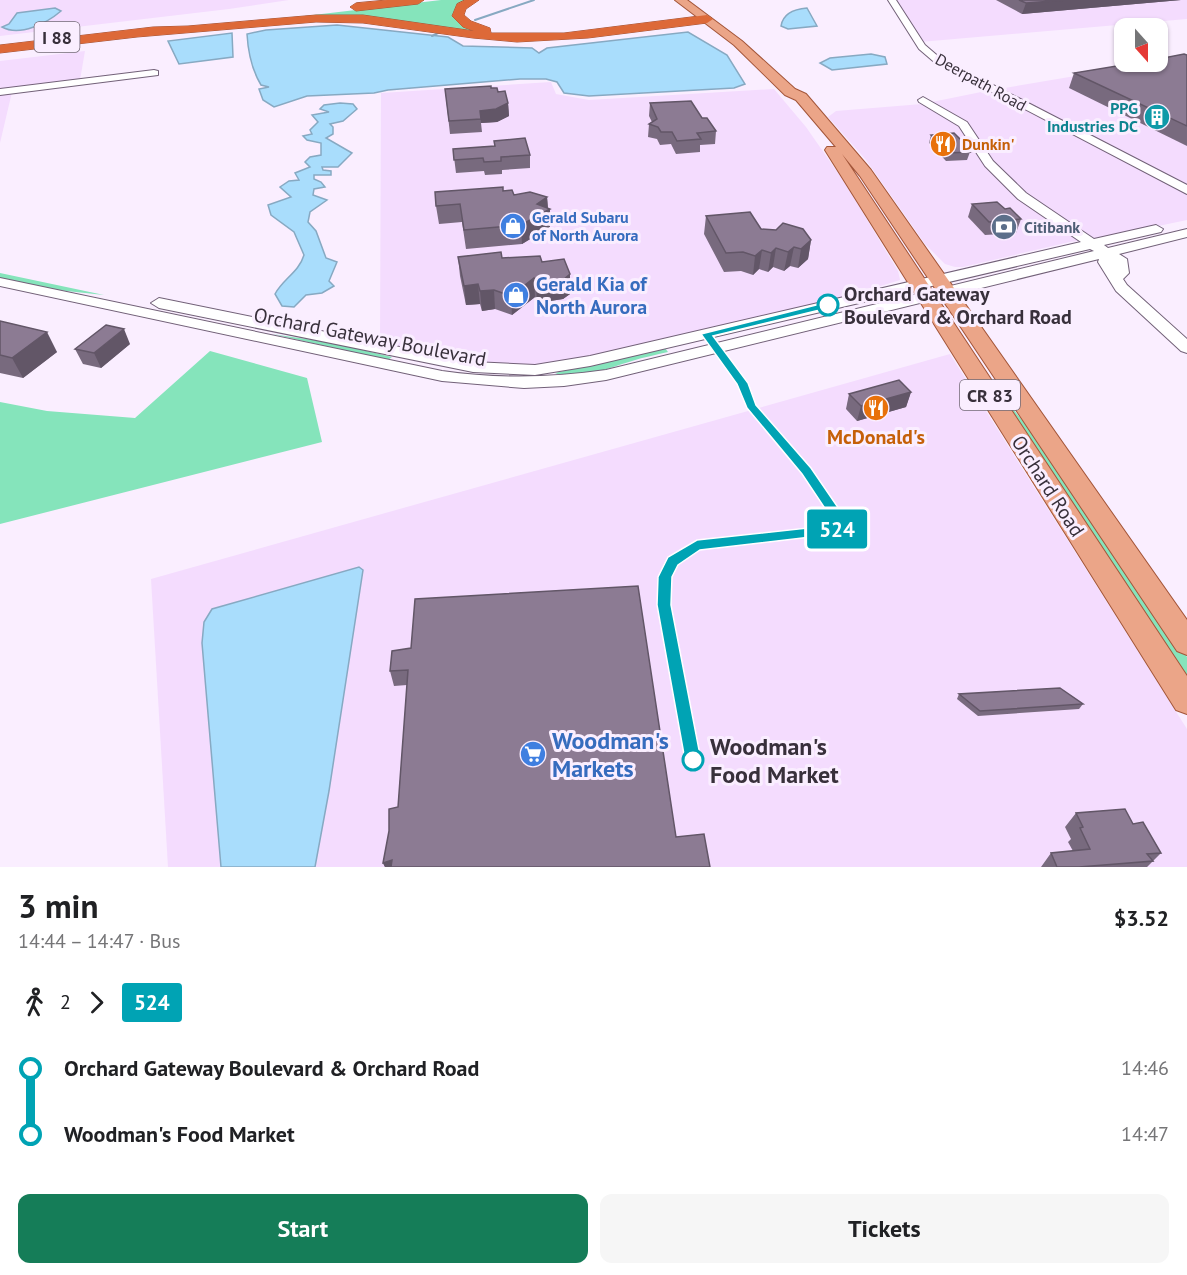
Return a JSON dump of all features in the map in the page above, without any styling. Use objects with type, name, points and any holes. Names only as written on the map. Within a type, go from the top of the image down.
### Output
[{"type":"highway","name":"I 88","points":[[0,44],[376,0]]},
{"type":"highway","name":"I 88","points":[[0,49],[418,0]]},
{"type":"highway","points":[[473,0],[458,10],[459,19],[478,29],[506,34],[535,34],[704,17]]},
{"type":"highway","points":[[670,19],[683,15],[685,3]]},
{"type":"highway","points":[[114,30],[262,10]]},
{"type":"highway","points":[[137,33],[341,18],[394,21],[495,37],[531,38],[704,17]]},
{"type":"main road","name":"Orchard Road","points":[[685,3],[750,53],[790,92],[801,97],[866,173],[933,288],[1187,701]]},
{"type":"main road","name":"Orchard Road","points":[[790,92],[789,98],[830,148],[933,288],[1187,643]]},
{"type":"street","name":"Deerpath Road","points":[[892,0],[922,47],[936,59],[1187,190]]},
{"type":"street","points":[[0,92],[154,73]]},
{"type":"street","points":[[923,100],[963,124],[989,163],[1022,196],[1107,254],[1105,262],[1121,288],[1187,348]]},
{"type":"street","name":"Orchard Gateway Boulevard","points":[[0,282],[442,376],[502,384],[551,383],[606,375],[1092,243],[1187,222]]},
{"type":"street","name":"Orchard Gateway Boulevard","points":[[0,269],[448,363],[511,370],[556,368],[933,288],[1107,254],[1187,233]]},
{"type":"shaded area","points":[[0,0],[289,0],[0,36]]},
{"type":"shaded area","points":[[894,0],[1187,0],[1187,19],[1168,21],[1168,18],[1114,18],[1114,25],[920,42]]},
{"type":"shaded area","points":[[85,51],[80,80],[157,70],[156,74],[12,92],[0,143],[0,61]]},
{"type":"shaded area","points":[[1187,55],[1187,186],[999,89],[1114,69],[1114,72],[1168,72],[1168,60]]},
{"type":"shaded area","points":[[551,82],[556,94],[589,100],[774,89],[806,127],[845,183],[898,271],[900,280],[843,298],[554,364],[513,366],[474,364],[380,345],[381,93]]},
{"type":"shaded area","points":[[991,90],[1187,192],[1187,220],[1070,242],[963,267],[945,264],[925,244],[866,160],[828,117],[836,111],[922,104]]},
{"type":"shaded area","points":[[950,354],[1187,729],[1187,867],[168,867],[151,579]]},
{"type":"green space","points":[[441,0],[468,0],[454,13],[492,34],[420,24],[279,19]]},
{"type":"green space","points":[[0,273],[104,295],[57,290],[0,278]]},
{"type":"green space","points":[[272,334],[333,343],[392,357],[388,360]]},
{"type":"green space","points":[[665,348],[668,352],[594,373],[563,376],[555,373]]},
{"type":"green space","points":[[210,351],[307,378],[322,442],[0,524],[0,402],[47,411],[135,418]]},
{"type":"green space","points":[[993,384],[1056,462],[1187,657],[1187,687]]},
{"type":"water","points":[[55,8],[61,11],[33,27],[9,30],[2,27],[9,24],[17,13]]},
{"type":"water","points":[[807,8],[817,26],[788,29],[781,26],[784,18],[790,12]]},
{"type":"water","points":[[337,25],[448,37],[463,46],[532,48],[539,53],[547,48],[688,32],[727,55],[745,84],[734,88],[589,96],[564,93],[557,82],[546,79],[520,79],[374,93],[307,96],[274,107],[263,100],[259,89],[269,87],[261,85],[255,73],[249,54],[247,34],[266,30]]},
{"type":"water","points":[[232,33],[233,57],[179,64],[168,41]]},
{"type":"water","points":[[871,54],[885,57],[887,64],[832,70],[820,63],[830,58]]},
{"type":"water","points":[[353,104],[357,109],[343,121],[330,124],[333,127],[333,134],[326,138],[352,153],[338,167],[322,167],[323,170],[331,171],[331,175],[314,175],[314,179],[325,187],[314,189],[313,195],[327,200],[310,212],[308,222],[316,231],[326,258],[337,262],[329,281],[334,286],[322,293],[306,295],[294,307],[282,306],[275,294],[302,261],[304,255],[294,232],[271,215],[268,205],[291,197],[280,187],[289,181],[299,180],[295,173],[310,167],[305,162],[310,157],[321,155],[321,143],[307,140],[303,136],[312,134],[310,130],[318,122],[312,115],[329,112],[320,109],[324,105]]},
{"type":"water","points":[[359,567],[363,570],[315,867],[221,867],[202,643],[204,622],[212,609]]},
{"type":"building","points":[[1019,0],[1066,0],[1026,3]]},
{"type":"building","points":[[1187,55],[1187,126],[1074,73],[1114,66],[1114,72],[1168,72],[1168,57]]},
{"type":"building","points":[[491,86],[491,88],[497,88],[498,92],[505,91],[508,103],[496,109],[480,111],[481,119],[449,121],[445,89]]},
{"type":"building","points":[[691,101],[702,118],[707,118],[716,131],[697,133],[701,139],[677,141],[672,132],[661,132],[658,127],[649,124],[657,119],[650,103]]},
{"type":"building","points":[[954,133],[970,152],[948,153],[931,135]]},
{"type":"building","points":[[525,138],[530,155],[501,157],[501,161],[484,162],[483,158],[454,160],[453,149],[495,146],[494,141]]},
{"type":"building","points":[[503,187],[503,191],[512,190],[514,195],[530,192],[547,197],[537,204],[550,209],[521,225],[464,230],[460,204],[436,206],[435,192]]},
{"type":"building","points":[[997,202],[1005,209],[1010,208],[1021,219],[989,222],[972,204]]},
{"type":"building","points":[[750,212],[761,229],[776,230],[783,223],[803,229],[811,240],[801,249],[794,247],[788,252],[776,248],[771,253],[762,250],[755,256],[743,252],[726,253],[706,216]]},
{"type":"building","points":[[501,252],[502,258],[540,256],[542,262],[564,259],[570,274],[563,280],[536,283],[534,278],[511,296],[494,290],[480,291],[478,284],[464,286],[458,257]]},
{"type":"building","points":[[0,321],[47,332],[12,358],[0,355]]},
{"type":"building","points":[[106,325],[124,329],[94,353],[75,349]]},
{"type":"building","points":[[899,380],[911,392],[861,406],[849,394]]},
{"type":"building","name":"Woodman's Markets","points":[[638,586],[676,837],[704,834],[710,867],[391,867],[392,860],[383,863],[389,831],[389,809],[398,807],[408,670],[390,671],[392,651],[411,648],[415,599]]},
{"type":"building","points":[[1060,688],[1083,704],[980,711],[959,694]]},
{"type":"building","points":[[1125,809],[1133,824],[1143,822],[1161,853],[1147,854],[1153,861],[1057,867],[1051,853],[1090,849],[1076,813]]},
{"type":"waterway","points":[[475,20],[534,0]]},
{"type":"waterway","points":[[432,36],[440,32]]},
{"type":"bus line","name":"524","points":[[693,760],[664,605],[665,577],[673,561],[684,552],[706,544],[845,528],[807,471],[751,406],[742,383],[706,334],[828,305]]},
{"type":"place","name":"PPG Industries DC","points":[[1157,117]]},
{"type":"place","name":"Dunkin'","points":[[943,144]]},
{"type":"place","name":"Gerald Subaru of North Aurora","points":[[513,226]]},
{"type":"place","name":"Citibank","points":[[1004,227]]},
{"type":"place","name":"Gerald Kia of North Aurora","points":[[516,295]]},
{"type":"place","name":"Orchard Gateway Boulevard & Orchard Road","points":[[828,305]]},
{"type":"place","name":"McDonald's","points":[[876,408]]},
{"type":"place","name":"Woodman's Markets","points":[[533,754]]},
{"type":"place","name":"Woodman's Food Market","points":[[693,760]]}]
